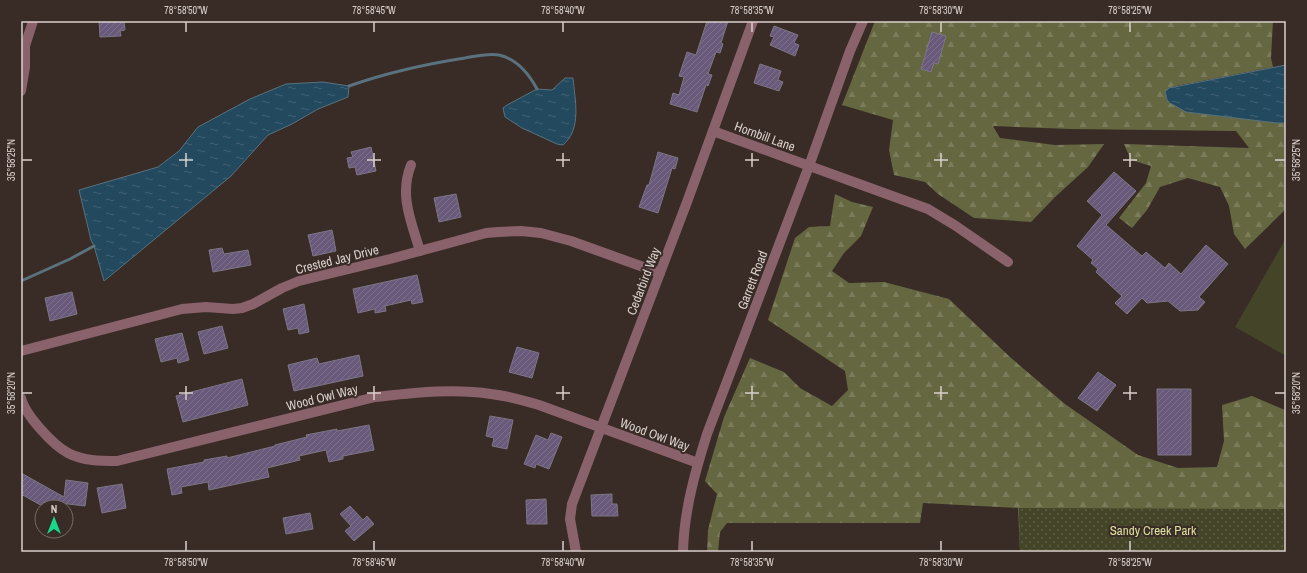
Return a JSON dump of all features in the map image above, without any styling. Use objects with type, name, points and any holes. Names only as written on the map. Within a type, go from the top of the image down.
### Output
[{"type":"street","points":[[21,91],[25,67],[25,46],[33,21]]},
{"type":"street","name":"Cedarbird Way","points":[[576,552],[571,525],[571,511],[753,21]]},
{"type":"street","name":"Garrett Road","points":[[683,552],[685,523],[698,464],[707,434],[809,166],[850,51],[863,21]]},
{"type":"street","name":"Hornbill Lane","points":[[713,131],[928,209],[956,226],[1008,262]]},
{"type":"street","points":[[411,164],[405,187],[406,204],[420,251]]},
{"type":"street","name":"Crested Jay Drive","points":[[21,351],[182,309],[206,307],[233,309],[242,308],[299,281],[390,259],[486,233],[510,231],[541,233],[571,241],[660,273]]},
{"type":"street","name":"Wood Owl Way","points":[[21,398],[33,422],[49,438],[68,453],[88,460],[104,462],[117,461],[375,397],[415,393],[466,392],[517,398],[698,464]]},
{"type":"green space","points":[[875,21],[1273,21],[1271,58],[1273,67],[1171,87],[1286,123],[1286,209],[1245,249],[1234,234],[1229,206],[1220,187],[1188,178],[1160,187],[1147,210],[1132,228],[1119,218],[1146,183],[1151,166],[1131,160],[1124,144],[1249,148],[1236,131],[1071,129],[993,126],[1000,138],[1055,145],[1104,144],[1088,167],[1055,197],[1031,222],[974,218],[938,194],[925,182],[894,175],[889,150],[893,120],[842,105]]},
{"type":"green space","points":[[835,194],[852,202],[873,207],[861,236],[844,253],[832,271],[849,283],[884,282],[949,299],[1010,357],[1065,404],[1138,455],[1178,468],[1217,467],[1224,441],[1222,405],[1252,396],[1285,410],[1286,552],[1020,552],[1018,508],[923,503],[920,523],[727,523],[720,532],[718,552],[707,552],[708,530],[717,494],[705,481],[724,417],[750,358],[784,372],[800,388],[832,406],[848,390],[845,371],[768,320],[795,238],[809,227],[830,226]]},
{"type":"green space","points":[[1286,238],[1286,356],[1235,327]]},
{"type":"green space","name":"Sandy Creek Park","points":[[1019,508],[1286,509],[1286,552],[1020,552]]},
{"type":"water","points":[[1286,65],[1286,123],[1186,112],[1167,100],[1165,92],[1169,88]]},
{"type":"water","points":[[565,78],[573,78],[576,114],[573,131],[563,145],[557,144],[522,128],[505,117],[503,108],[507,105],[537,89],[552,90]]},
{"type":"water","points":[[323,82],[349,86],[348,97],[318,109],[292,124],[268,135],[231,176],[104,281],[91,240],[79,190],[158,167],[179,151],[198,127],[250,99],[286,84]]},
{"type":"building","points":[[99,21],[124,21],[125,30],[120,31],[121,36],[100,37]]},
{"type":"building","points":[[707,21],[728,21],[721,43],[723,44],[720,53],[716,52],[708,74],[712,75],[708,86],[706,85],[697,112],[670,104],[673,93],[679,95],[684,77],[679,76],[687,52],[696,55]]},
{"type":"building","points":[[774,26],[798,35],[794,43],[799,45],[795,56],[770,45],[774,37],[770,36]]},
{"type":"building","points":[[932,32],[946,36],[938,64],[934,63],[931,72],[921,69]]},
{"type":"building","points":[[760,64],[781,71],[778,80],[783,82],[779,91],[754,83]]},
{"type":"building","points":[[371,147],[376,171],[357,175],[355,167],[349,168],[347,158],[353,157],[351,152]]},
{"type":"building","points":[[658,152],[678,158],[675,169],[672,168],[658,213],[639,207],[647,185],[649,185]]},
{"type":"building","points":[[1114,172],[1136,191],[1106,225],[1142,256],[1146,252],[1165,268],[1169,263],[1181,274],[1206,245],[1228,264],[1199,297],[1205,302],[1198,310],[1180,311],[1168,301],[1147,303],[1142,298],[1127,314],[1115,303],[1122,296],[1096,272],[1098,269],[1091,263],[1093,260],[1077,246],[1102,215],[1087,201]]},
{"type":"building","points":[[456,194],[461,217],[439,222],[434,198]]},
{"type":"building","points":[[332,230],[336,251],[313,256],[308,235]]},
{"type":"building","points":[[222,248],[224,254],[248,250],[251,265],[213,272],[209,250]]},
{"type":"building","points":[[417,275],[423,302],[412,304],[411,300],[385,306],[386,311],[375,313],[375,309],[358,313],[353,289]]},
{"type":"building","points":[[72,292],[77,314],[50,321],[45,298]]},
{"type":"building","points":[[304,304],[309,332],[299,334],[298,328],[288,330],[283,309]]},
{"type":"building","points":[[222,326],[228,348],[204,354],[198,332]]},
{"type":"building","points":[[182,333],[189,360],[178,363],[177,358],[161,362],[155,339]]},
{"type":"building","points":[[517,347],[539,353],[532,378],[509,372]]},
{"type":"building","points":[[359,355],[363,376],[294,391],[288,365],[317,358],[319,364]]},
{"type":"building","points":[[1098,372],[1116,385],[1097,411],[1078,398]]},
{"type":"building","points":[[242,379],[248,405],[183,422],[176,396]]},
{"type":"building","points":[[1157,389],[1191,389],[1191,455],[1158,455]]},
{"type":"building","points":[[490,416],[513,420],[507,449],[492,446],[494,438],[486,436]]},
{"type":"building","points":[[369,425],[374,450],[343,456],[343,459],[329,462],[326,450],[299,456],[300,460],[267,468],[269,477],[209,490],[208,482],[181,487],[182,493],[172,495],[167,469],[204,462],[204,460],[227,456],[227,458],[307,437],[306,435]]},
{"type":"building","points":[[551,433],[562,437],[549,469],[536,464],[535,468],[524,464],[536,435],[548,440]]},
{"type":"building","points":[[21,473],[64,497],[66,480],[88,483],[85,506],[74,505],[74,499],[34,499],[34,501],[21,494]]},
{"type":"building","points":[[122,484],[126,508],[102,513],[97,488]]},
{"type":"building","points":[[612,494],[612,504],[617,504],[618,516],[592,516],[591,495]]},
{"type":"building","points":[[546,499],[547,524],[527,524],[526,500]]},
{"type":"building","points":[[350,506],[363,520],[367,516],[374,524],[354,541],[345,531],[351,526],[340,514]]},
{"type":"building","points":[[310,513],[313,529],[286,534],[283,518]]},
{"type":"waterway","points":[[349,86],[421,66],[491,54],[505,57],[517,64],[522,68],[537,89]]},
{"type":"waterway","points":[[21,281],[70,259],[94,246]]}]
